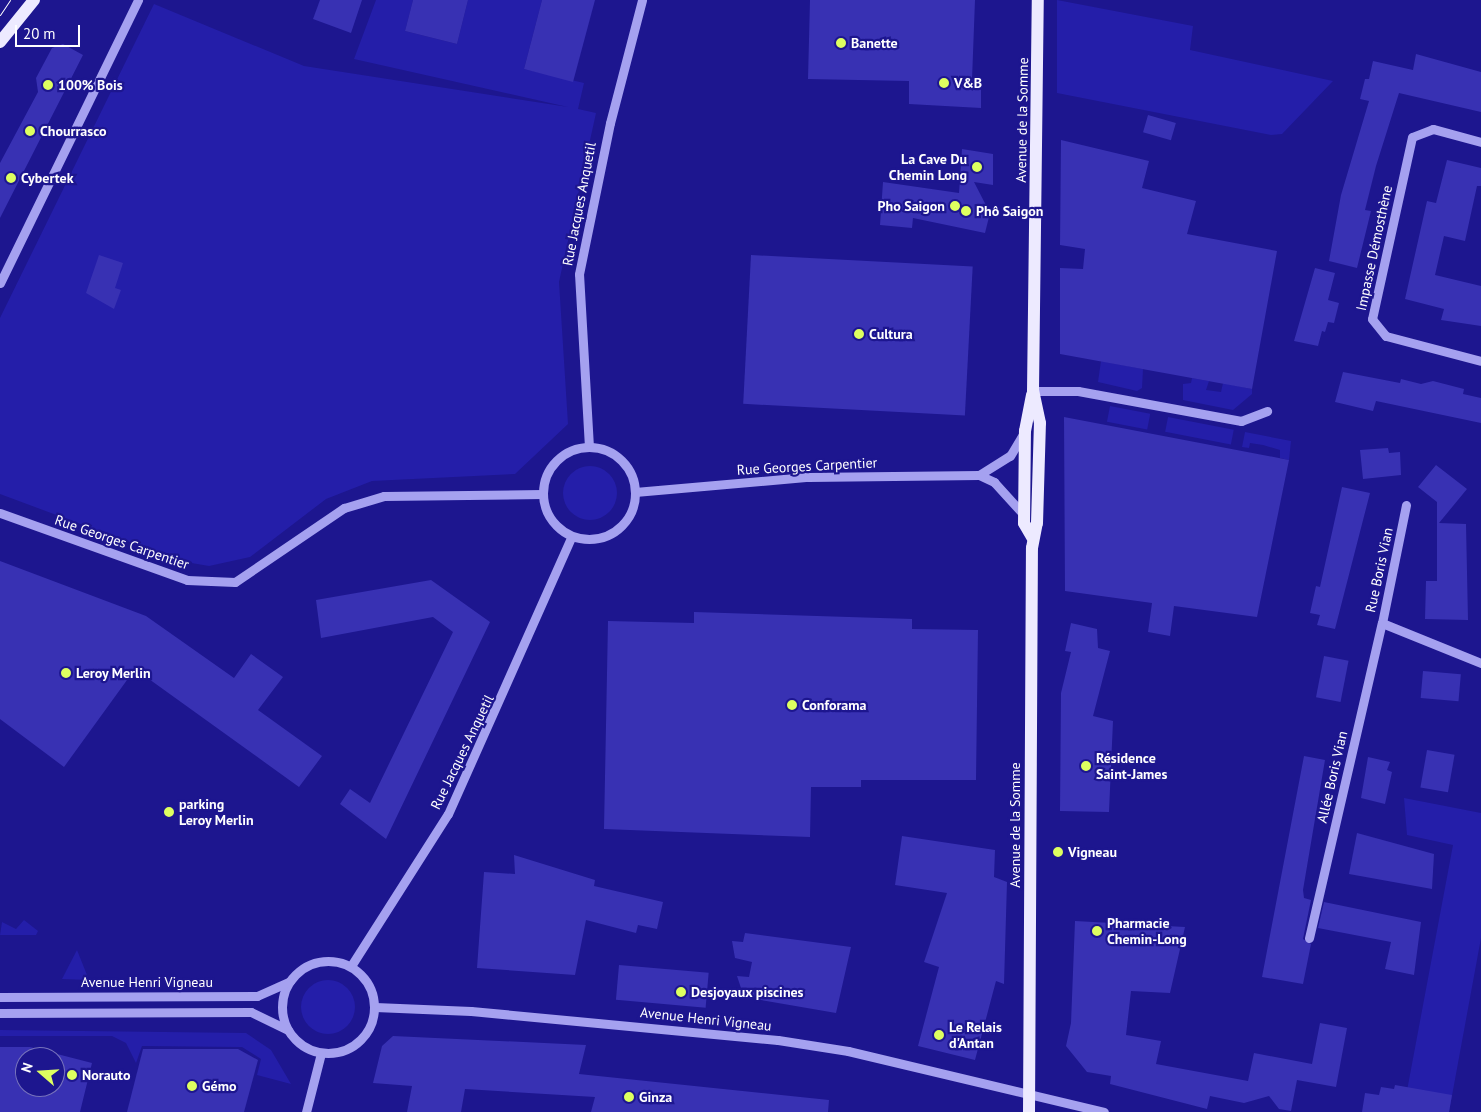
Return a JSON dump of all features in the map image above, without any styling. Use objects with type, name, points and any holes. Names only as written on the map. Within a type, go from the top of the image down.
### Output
[{"type":"main road","points":[[0,42],[34,0]]},
{"type":"main road","name":"Avenue de la Somme","points":[[1029,1112],[1032,537],[1037,523],[1040,423],[1034,391],[1038,0]]},
{"type":"main road","name":"Avenue de la Somme","points":[[1032,537],[1024,515],[1025,431],[1034,391]]},
{"type":"street","points":[[0,283],[138,0]]},
{"type":"street","name":"Rue Jacques Anquetil","points":[[589,447],[579,274],[610,123],[642,0]]},
{"type":"street","name":"Impasse Démosthène","points":[[1481,142],[1433,129],[1412,137],[1372,319],[1386,336],[1481,361]]},
{"type":"street","points":[[1034,391],[1078,391],[1241,421],[1267,411]]},
{"type":"street","points":[[979,474],[1010,456],[1025,431]]},
{"type":"street","points":[[589,447],[618,457],[633,477],[635,492],[633,509],[617,530],[589,540],[572,536],[555,524],[543,494],[552,467],[564,455],[589,447]]},
{"type":"street","points":[[979,474],[994,482],[1024,515]]},
{"type":"street","name":"Rue Georges Carpentier","points":[[635,492],[808,477],[979,474]]},
{"type":"street","name":"Rue Georges Carpentier","points":[[0,513],[187,580],[235,582],[344,508],[384,496],[543,494]]},
{"type":"street","name":"Rue Boris Vian","points":[[1406,505],[1382,623],[1481,663]]},
{"type":"street","name":"Rue Jacques Anquetil","points":[[352,966],[448,814],[572,536]]},
{"type":"street","name":"Allée Boris Vian","points":[[1309,938],[1382,623]]},
{"type":"street","name":"Avenue Henri Vigneau","points":[[0,996],[256,996],[290,981],[311,964],[338,961],[352,966]]},
{"type":"street","points":[[0,1013],[251,1012],[288,1030],[297,1041],[321,1053],[337,1053],[358,1042],[372,1023],[375,1007],[369,983],[352,966]]},
{"type":"street","points":[[288,1030],[282,1005],[290,981]]},
{"type":"street","name":"Avenue Henri Vigneau","points":[[375,1007],[471,1011],[778,1040],[848,1051],[1104,1112]]},
{"type":"street","points":[[306,1112],[321,1053]]},
{"type":"shaded area","points":[[376,0],[413,0],[405,31],[457,44],[468,0],[542,0],[524,69],[584,83],[578,109],[596,113],[559,282],[568,424],[515,474],[372,481],[326,499],[250,557],[209,566],[180,561],[0,494],[0,318],[154,4],[304,66],[568,107],[354,59]]},
{"type":"shaded area","points":[[1057,0],[1193,26],[1190,50],[1333,81],[1282,134],[1271,135],[1057,93]]},
{"type":"shaded area","points":[[1101,361],[1143,369],[1142,388],[1137,391],[1098,382]]},
{"type":"shaded area","points":[[1192,378],[1209,381],[1206,390],[1221,392],[1223,383],[1252,389],[1252,394],[1233,410],[1183,400],[1183,384],[1191,383]]},
{"type":"shaded area","points":[[1110,406],[1150,414],[1147,430],[1107,422]]},
{"type":"shaded area","points":[[1168,417],[1234,430],[1231,445],[1165,432]]},
{"type":"shaded area","points":[[1245,432],[1291,441],[1289,460],[1280,458],[1280,450],[1263,445],[1250,443],[1249,448],[1242,447]]},
{"type":"shaded area","points":[[585,466],[595,466],[605,470],[613,478],[617,493],[613,508],[605,516],[595,520],[585,520],[575,516],[567,508],[563,498],[563,488],[567,478],[575,470]]},
{"type":"shaded area","points":[[1404,798],[1481,813],[1481,938],[1449,1112],[1403,1112],[1453,845],[1407,835]]},
{"type":"shaded area","points":[[24,920],[38,931],[36,935],[0,935],[2,922],[16,929]]},
{"type":"shaded area","points":[[77,950],[89,980],[62,979]]},
{"type":"shaded area","points":[[323,980],[333,980],[343,984],[351,992],[355,1007],[351,1022],[343,1030],[333,1034],[323,1034],[313,1030],[305,1022],[301,1012],[301,1002],[305,992],[313,984]]},
{"type":"shaded area","points":[[0,1030],[246,1033],[271,1050],[291,1084],[257,1075],[261,1059],[242,1047],[142,1046],[136,1063],[126,1043],[112,1036],[0,1036]]},
{"type":"building","points":[[320,0],[362,0],[351,33],[313,19]]},
{"type":"building","points":[[413,0],[468,0],[457,44],[405,31]]},
{"type":"building","points":[[542,0],[595,0],[573,82],[524,69]]},
{"type":"building","points":[[810,0],[975,0],[972,80],[981,79],[981,108],[909,104],[909,81],[808,79]]},
{"type":"building","points":[[63,44],[83,55],[0,218],[0,163],[38,92],[36,78],[52,48]]},
{"type":"building","points":[[1416,54],[1481,72],[1481,112],[1399,93],[1376,166],[1365,210],[1371,211],[1357,268],[1329,261],[1341,195],[1369,101],[1360,99],[1365,79],[1369,79],[1373,61],[1413,70]]},
{"type":"building","points":[[1148,115],[1176,123],[1171,140],[1143,132]]},
{"type":"building","points":[[1061,140],[1149,161],[1142,188],[1196,201],[1187,234],[1277,251],[1252,389],[1060,354],[1060,268],[1083,269],[1085,249],[1060,245]]},
{"type":"building","points":[[962,149],[993,154],[993,185],[974,182],[990,213],[985,233],[913,218],[912,228],[880,225],[883,182],[959,193]]},
{"type":"building","points":[[1447,160],[1481,168],[1481,186],[1477,186],[1465,241],[1444,236],[1435,275],[1481,286],[1481,326],[1441,320],[1444,309],[1405,299],[1427,201],[1436,203]]},
{"type":"building","points":[[99,255],[123,263],[115,288],[121,290],[114,309],[86,293]]},
{"type":"building","name":"Cultura","points":[[751,255],[973,267],[965,415],[743,404]]},
{"type":"building","points":[[1315,268],[1335,273],[1328,300],[1339,303],[1334,323],[1328,322],[1325,332],[1322,331],[1318,346],[1294,341]]},
{"type":"building","points":[[1343,372],[1400,383],[1401,379],[1421,384],[1433,381],[1464,389],[1463,394],[1481,398],[1481,423],[1376,401],[1373,411],[1335,402]]},
{"type":"building","points":[[1064,417],[1289,460],[1257,617],[1174,606],[1170,636],[1148,632],[1152,603],[1065,591]]},
{"type":"building","points":[[1388,448],[1389,453],[1400,452],[1401,475],[1363,479],[1360,450]]},
{"type":"building","points":[[1436,465],[1467,489],[1439,523],[1466,524],[1468,620],[1425,619],[1426,581],[1437,581],[1437,502],[1418,487]]},
{"type":"building","points":[[1342,487],[1370,493],[1335,629],[1317,625],[1320,615],[1310,613],[1316,586],[1320,587]]},
{"type":"building","name":"Leroy Merlin","points":[[0,561],[146,616],[234,678],[251,654],[283,677],[258,710],[322,756],[299,787],[135,669],[64,767],[0,719]]},
{"type":"building","points":[[431,580],[490,622],[386,839],[340,804],[350,789],[370,803],[453,632],[433,617],[321,638],[316,600]]},
{"type":"building","name":"Conforama","points":[[694,612],[912,619],[912,629],[978,630],[976,780],[861,780],[861,787],[811,787],[810,837],[604,829],[608,621],[694,623]]},
{"type":"building","name":"Résidence Saint-James","points":[[1071,623],[1097,629],[1098,648],[1110,651],[1093,716],[1113,721],[1109,812],[1060,811],[1061,693],[1071,652],[1065,651]]},
{"type":"building","points":[[1324,656],[1349,661],[1341,702],[1316,697]]},
{"type":"building","points":[[1423,671],[1461,674],[1459,701],[1421,698]]},
{"type":"building","points":[[1427,750],[1455,755],[1448,792],[1420,787]]},
{"type":"building","points":[[1304,756],[1325,760],[1303,890],[1304,898],[1311,900],[1303,939],[1311,944],[1303,984],[1262,977]]},
{"type":"building","points":[[1368,757],[1390,762],[1387,770],[1392,772],[1385,804],[1361,798]]},
{"type":"building","points":[[1357,833],[1434,854],[1432,889],[1349,874]]},
{"type":"building","points":[[902,836],[995,850],[994,877],[1007,882],[1004,984],[996,981],[975,1060],[918,1046],[939,967],[924,962],[947,893],[895,885]]},
{"type":"building","points":[[514,855],[595,880],[594,886],[663,902],[657,929],[638,925],[636,933],[586,920],[575,975],[477,968],[484,872],[515,874]]},
{"type":"building","points":[[1324,902],[1421,922],[1414,975],[1385,969],[1391,942],[1318,928]]},
{"type":"building","points":[[1075,921],[1185,927],[1170,993],[1131,991],[1126,1035],[1161,1041],[1156,1064],[1248,1081],[1254,1053],[1312,1064],[1320,1023],[1347,1028],[1336,1087],[1297,1080],[1291,1111],[1279,1109],[1269,1096],[1244,1103],[1210,1096],[1207,1109],[1110,1084],[1111,1076],[1087,1072],[1066,1046],[1071,1023]]},
{"type":"building","points":[[745,933],[851,947],[836,1013],[744,997],[737,976],[749,977],[752,962],[735,958],[732,941],[743,942]]},
{"type":"building","points":[[619,965],[709,973],[706,1008],[616,1000]]},
{"type":"building","points":[[393,1036],[586,1045],[579,1074],[829,1100],[828,1112],[591,1112],[595,1097],[465,1089],[461,1112],[407,1112],[412,1086],[373,1083],[382,1046]]},
{"type":"building","name":"Norauto","points":[[0,1047],[15,1047],[15,1097],[65,1097],[65,1056],[92,1063],[80,1112],[0,1112]]},
{"type":"building","name":"Gémo","points":[[143,1049],[238,1049],[258,1060],[244,1112],[127,1112]]},
{"type":"building","points":[[1395,1085],[1452,1095],[1449,1112],[1362,1112],[1365,1093],[1379,1095],[1381,1087],[1394,1089]]},
{"type":"tram line","points":[[0,15],[10,0]]},
{"type":"place","name":"Banette","points":[[841,43]]},
{"type":"place","name":"V&B","points":[[944,83]]},
{"type":"place","name":"100% Bois","points":[[48,85]]},
{"type":"place","name":"Chourrasco","points":[[30,131]]},
{"type":"place","name":"La Cave Du Chemin Long","points":[[977,167]]},
{"type":"place","name":"Cybertek","points":[[11,178]]},
{"type":"place","name":"Pho Saigon","points":[[955,206]]},
{"type":"place","name":"Phô Saigon","points":[[966,211]]},
{"type":"place","name":"Cultura","points":[[859,334]]},
{"type":"place","name":"Leroy Merlin","points":[[66,673]]},
{"type":"place","name":"Conforama","points":[[792,705]]},
{"type":"place","name":"Résidence Saint-James","points":[[1086,766]]},
{"type":"place","name":"parking Leroy Merlin","points":[[169,812]]},
{"type":"place","name":"Vigneau","points":[[1058,852]]},
{"type":"place","name":"Pharmacie Chemin-Long","points":[[1097,931]]},
{"type":"place","name":"Desjoyaux piscines","points":[[681,992]]},
{"type":"place","name":"Le Relais d'Antan","points":[[939,1035]]},
{"type":"place","name":"Norauto","points":[[72,1075]]},
{"type":"place","name":"Gémo","points":[[192,1086]]},
{"type":"place","name":"Ginza","points":[[629,1097]]}]
